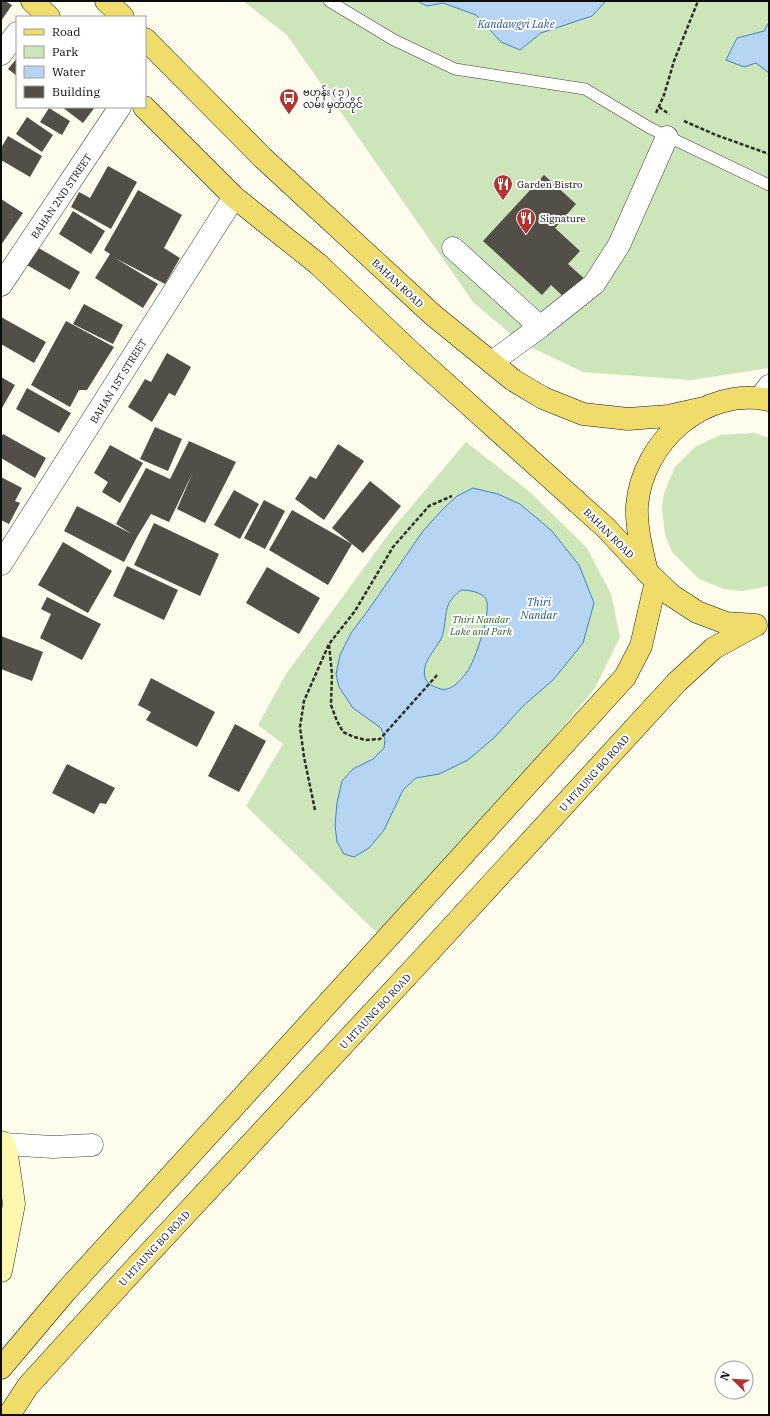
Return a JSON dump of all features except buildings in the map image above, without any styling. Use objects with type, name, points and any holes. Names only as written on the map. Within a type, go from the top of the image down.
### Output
[{"type":"main road","points":[[106,1],[122,16]]},
{"type":"main road","name":"BAHAN ROAD","points":[[146,40],[275,169],[432,315],[513,380],[543,398],[583,414],[628,419],[668,416],[704,408]]},
{"type":"main road","name":"BAHAN ROAD","points":[[145,108],[234,197],[318,264],[415,356],[606,528],[671,595],[697,612],[726,623],[762,623]]},
{"type":"main road","points":[[1,1368],[66,1291],[624,678],[641,646],[651,576],[640,538],[637,506],[643,475],[658,446],[680,423],[704,408],[732,399],[766,395]]},
{"type":"main road","name":"U HTAUNG BO ROAD","points":[[9,1415],[28,1386],[677,682],[714,648],[762,623]]},
{"type":"main road","points":[[1,1178],[4,1147]]},
{"type":"main road","points":[[1,1271],[14,1204],[4,1147]]},
{"type":"street","points":[[1,54],[16,34]]},
{"type":"street","name":"BAHAN 2ND STREET","points":[[1,285],[119,108]]},
{"type":"street","points":[[492,362],[540,327],[594,284],[618,245],[665,128]]},
{"type":"street","name":"BAHAN 1ST STREET","points":[[1,564],[234,197]]},
{"type":"street","points":[[453,248],[540,327]]},
{"type":"street","points":[[4,1147],[92,1145]]},
{"type":"lane","points":[[329,1],[394,40],[455,69],[585,89],[665,128],[769,185]]},
{"type":"path","points":[[698,1],[674,61],[659,107],[665,128],[716,135],[769,154]]},
{"type":"path","points":[[659,107],[672,116]]},
{"type":"path","points":[[315,810],[304,757],[300,728],[304,701],[329,644],[355,611],[393,547],[429,506],[452,496]]},
{"type":"path","points":[[329,644],[332,674],[331,705],[343,732],[354,737],[366,740],[380,739],[438,674]]},
{"type":"green space","points":[[243,1],[417,1],[427,6],[443,3],[476,15],[501,42],[520,50],[541,33],[592,16],[606,1],[769,1],[769,22],[764,31],[737,38],[744,67],[756,63],[769,73],[769,368],[691,380],[583,372],[520,342],[473,302],[287,35]]},
{"type":"green space","points":[[755,433],[769,438],[769,586],[742,591],[724,589],[699,579],[672,552],[665,535],[662,508],[664,493],[675,467],[695,447],[720,435]]},
{"type":"green space","name":"Thiri Nandar Lake and Park","points":[[466,442],[531,493],[587,548],[611,594],[620,637],[595,688],[533,763],[377,933],[246,806],[283,744],[258,725],[286,674],[394,527]]},
{"type":"water","name":"Kandawgyi Lake","points":[[417,1],[606,1],[592,16],[541,33],[520,50],[501,42],[476,15],[443,3],[427,6]]},
{"type":"water","points":[[769,22],[769,73],[756,63],[744,67],[726,60],[737,38],[764,31]]},
{"type":"water","name":"Thiri Nandar","points":[[473,488],[498,494],[520,504],[551,530],[579,565],[594,603],[583,643],[553,680],[523,706],[495,737],[468,760],[439,774],[416,778],[403,790],[384,830],[369,848],[354,857],[344,854],[337,842],[335,825],[337,803],[342,781],[353,769],[373,759],[384,748],[385,739],[381,728],[353,708],[339,687],[336,674],[340,655],[351,633],[423,531],[457,496]],"holes":[[[461,590],[478,593],[486,599],[487,614],[485,624],[474,658],[467,672],[457,684],[446,689],[440,689],[428,683],[424,672],[425,667],[429,657],[441,639],[449,603]]]},
{"type":"place","name":"ဗဟန်း ( ၃ ) လမ်း မှတ်တိုင်","points":[[289,115]]},
{"type":"place","name":"Garden Bistro","points":[[503,201]]},
{"type":"place","name":"Signature","points":[[526,235]]}]
